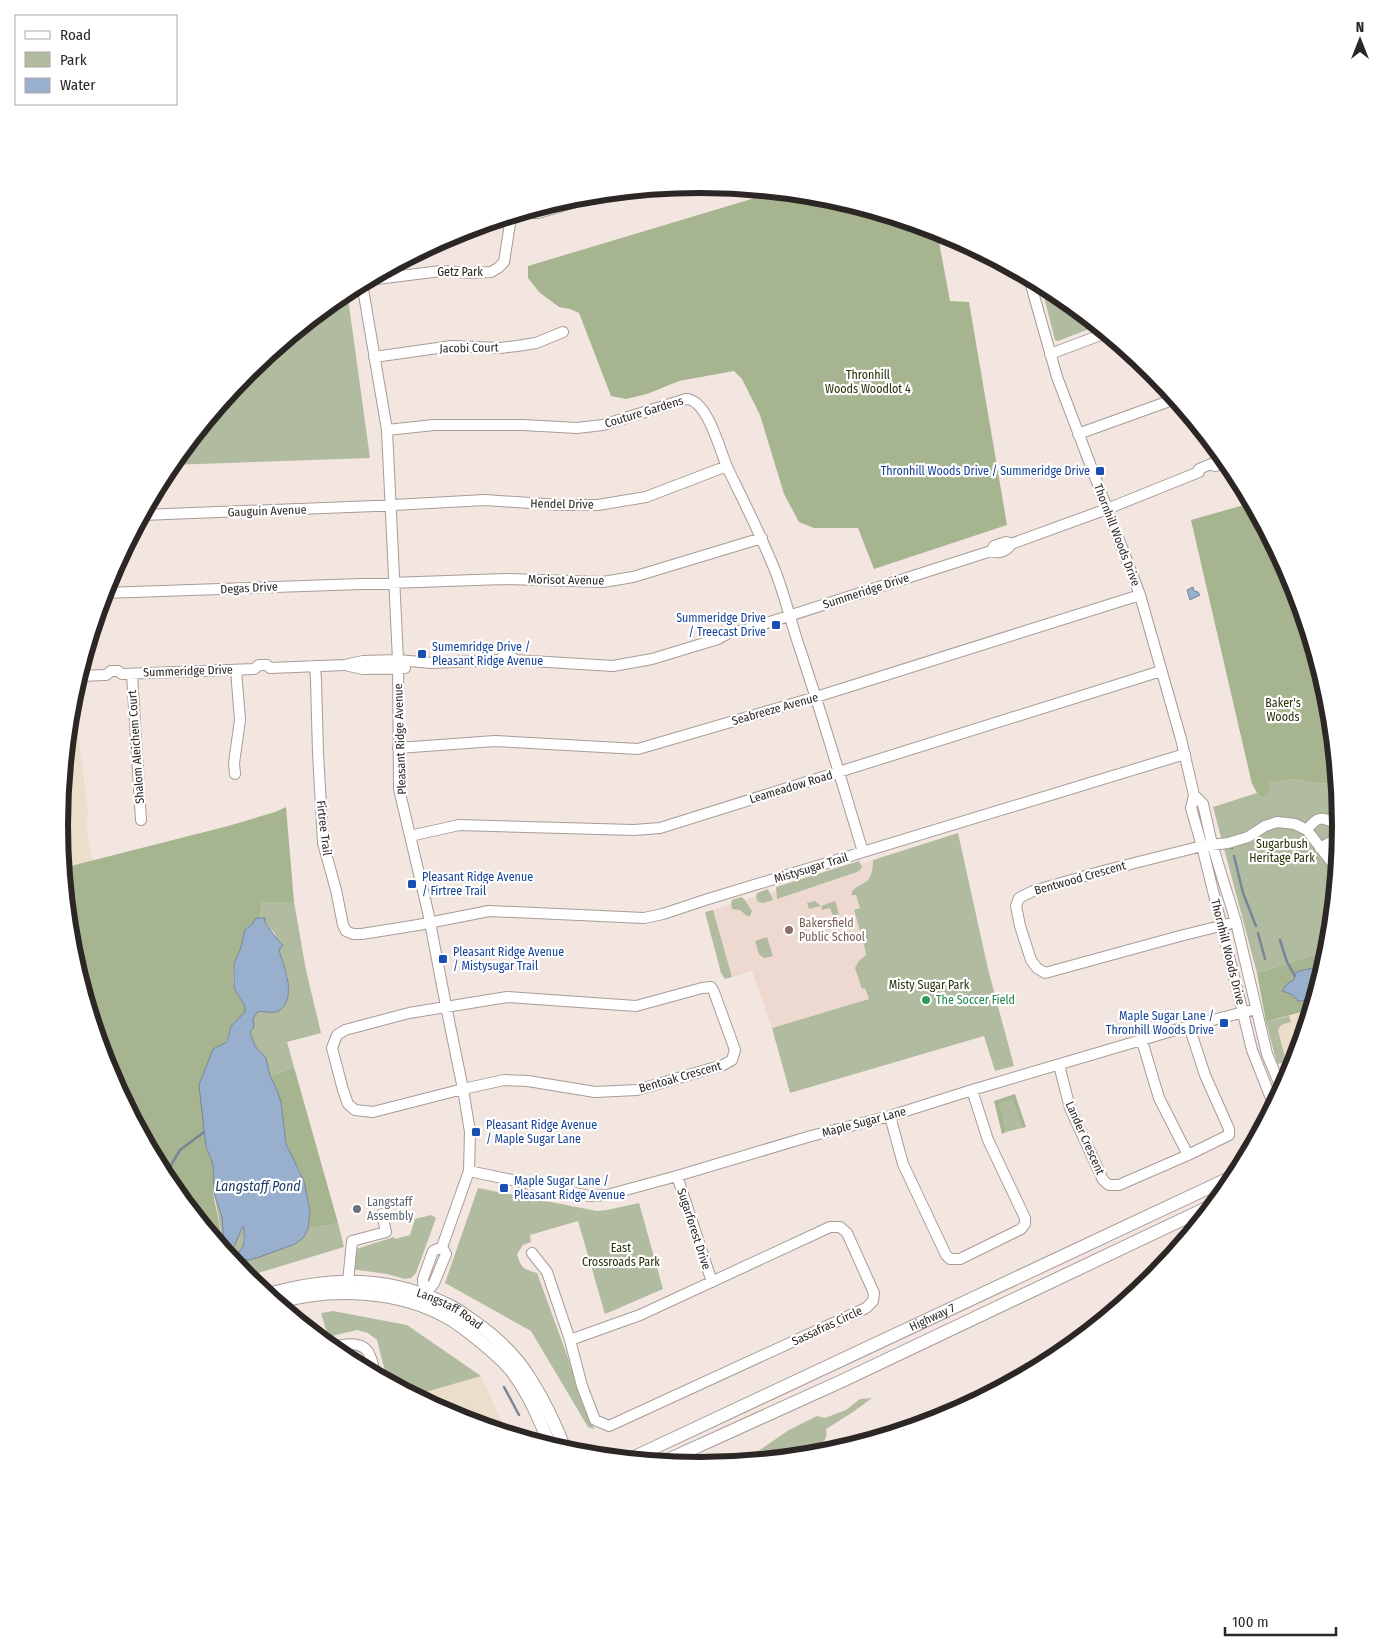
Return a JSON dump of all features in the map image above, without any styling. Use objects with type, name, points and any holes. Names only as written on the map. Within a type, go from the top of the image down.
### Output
[{"type":"main road","name":"Highway 7","points":[[636,1455],[1223,1181]]},
{"type":"main road","name":"Highway 7","points":[[673,1457],[844,1380],[1203,1210]]},
{"type":"main road","name":"Langstaff Road","points":[[273,1292],[294,1286],[336,1282],[372,1282],[402,1287],[422,1300]]},
{"type":"main road","name":"Langstaff Road","points":[[282,1301],[324,1294],[367,1293],[400,1299],[422,1300],[455,1308],[493,1336],[531,1379],[557,1442]]},
{"type":"street","name":"Getz Park","points":[[384,278],[441,271],[491,272],[504,262],[509,223]]},
{"type":"street","name":"Thornhill Woods Drive","points":[[1032,288],[1050,354],[1078,434],[1140,595],[1184,754],[1194,796],[1191,808],[1236,922],[1267,1054],[1278,1081]]},
{"type":"street","name":"Pleasant Ridge Avenue","points":[[363,291],[387,430],[398,664],[399,789],[430,922],[470,1132],[469,1171],[442,1247],[433,1251],[423,1279],[422,1300]]},
{"type":"street","name":"Jacobi Court","points":[[374,357],[452,346],[517,346],[536,343],[563,332]]},
{"type":"street","points":[[1050,354],[1099,336]]},
{"type":"street","name":"Couture Gardens","points":[[387,430],[434,425],[523,425],[578,428],[603,425],[675,401],[692,399],[699,404],[706,415],[727,466],[762,538],[777,576],[863,852]]},
{"type":"street","points":[[1078,434],[1169,401]]},
{"type":"street","name":"Summeridge Drive","points":[[86,676],[106,675],[111,671],[127,674],[254,669],[259,665],[266,665],[270,668],[345,665],[363,669],[398,664],[418,667],[432,662],[499,660],[504,656],[511,656],[515,660],[613,666],[652,659],[718,639],[732,631],[742,631],[991,551],[996,553],[1008,549],[1011,544],[1107,509],[1199,472],[1199,468],[1211,464],[1215,466],[1219,465]]},
{"type":"street","name":"Hendel Drive","points":[[391,506],[485,500],[560,505],[598,505],[646,497],[727,466]]},
{"type":"street","name":"Gauguin Avenue","points":[[150,515],[391,506]]},
{"type":"street","name":"Morisot Avenue","points":[[394,583],[504,579],[603,582],[633,578],[762,538]]},
{"type":"street","name":"Degas Drive","points":[[113,593],[394,583]]},
{"type":"street","name":"Seabreeze Avenue","points":[[398,748],[495,741],[638,749],[816,697],[1140,595]]},
{"type":"street","name":"Firtree Trail","points":[[315,666],[320,817],[323,843],[346,932],[362,934],[430,922]]},
{"type":"street","points":[[234,774],[240,720],[236,670]]},
{"type":"street","name":"Leameadow Road","points":[[410,836],[459,825],[634,830],[660,828],[1161,671]]},
{"type":"street","name":"Shalom Aleichem Court","points":[[127,674],[141,820]]},
{"type":"street","name":"Mistysugar Trail","points":[[430,922],[488,911],[644,918],[663,914],[1184,754]]},
{"type":"street","points":[[1307,830],[1312,822],[1320,818],[1332,821]]},
{"type":"street","points":[[1207,845],[1228,843],[1248,837],[1265,826],[1277,822],[1295,824],[1307,830],[1331,862]]},
{"type":"street","points":[[1320,848],[1332,841]]},
{"type":"street","name":"Thornhill Woods Drive","points":[[1207,845],[1222,925],[1252,1050],[1271,1098]]},
{"type":"street","name":"Bentwood Crescent","points":[[1207,845],[1102,871],[1032,891],[1019,898],[1016,906],[1020,926],[1032,960],[1037,968],[1045,974],[1236,922]]},
{"type":"street","name":"Bentoak Crescent","points":[[446,1006],[507,996],[636,1006],[702,988],[711,988],[735,1050],[732,1060],[724,1065],[637,1090],[595,1092],[528,1081],[504,1080],[463,1089]]},
{"type":"street","points":[[446,1006],[409,1013],[345,1030],[337,1034],[332,1048],[348,1104],[355,1110],[373,1112],[463,1089]]},
{"type":"street","name":"Maple Sugar Lane","points":[[469,1171],[589,1196],[607,1195],[811,1136],[890,1116],[1189,1026],[1256,1009]]},
{"type":"street","name":"Lander Crescent","points":[[1059,1065],[1070,1108],[1103,1180],[1109,1185],[1119,1185],[1230,1135],[1205,1074],[1189,1026]]},
{"type":"street","points":[[1142,1041],[1159,1098],[1188,1155]]},
{"type":"street","points":[[890,1116],[903,1164],[946,1254],[950,1259],[960,1259],[1021,1229],[1025,1224],[1025,1218],[988,1140],[972,1090]]},
{"type":"street","name":"Sugarforest Drive","points":[[677,1176],[712,1282]]},
{"type":"street","points":[[348,1282],[352,1241],[386,1232],[382,1214]]},
{"type":"street","name":"Sassafras Circle","points":[[532,1253],[547,1272],[570,1340],[582,1386],[595,1420],[609,1426],[866,1308],[873,1301],[874,1293],[847,1233],[840,1227],[830,1227],[640,1315],[570,1340]]},
{"type":"street","points":[[340,1346],[350,1344],[366,1348],[370,1354],[373,1367]]},
{"type":"shaded area","points":[[76,726],[88,811],[86,826],[92,861],[69,867],[69,785]]},
{"type":"shaded area","name":"Bakersfield Public School","points":[[873,860],[870,879],[854,888],[851,895],[856,895],[860,909],[854,910],[869,964],[862,989],[865,988],[869,999],[772,1028],[752,971],[732,977],[713,910]]},
{"type":"shaded area","points":[[1305,1011],[1285,1064],[1281,1053],[1273,1020]]},
{"type":"shaded area","points":[[481,1376],[504,1427],[458,1410],[421,1394]]},
{"type":"green space","name":"Thronhill Woods Woodlot 4","points":[[759,197],[783,199],[864,215],[939,241],[950,301],[969,302],[1007,525],[874,569],[858,528],[814,528],[799,522],[784,494],[760,415],[742,379],[734,371],[679,381],[647,394],[626,399],[611,396],[579,313],[559,307],[539,292],[528,278],[528,266]]},
{"type":"green space","points":[[1044,295],[1091,328],[1058,341],[1055,340]]},
{"type":"green space","points":[[348,300],[370,458],[181,465],[224,409],[253,379],[283,350]]},
{"type":"green space","name":"Baker's Woods","points":[[1245,505],[1248,510],[1284,584],[1311,662],[1327,743],[1331,783],[1320,784],[1295,779],[1269,782],[1268,794],[1263,797],[1258,794],[1252,784],[1191,520]]},
{"type":"green space","name":"Sugarbush Heritage Park","points":[[1295,779],[1320,784],[1331,783],[1331,867],[1327,909],[1319,953],[1257,973],[1213,807],[1257,793],[1252,784],[1258,794],[1268,782]]},
{"type":"green space","points":[[286,807],[294,902],[262,902],[260,918],[245,930],[234,964],[233,978],[234,988],[245,1006],[245,1012],[231,1026],[203,1117],[206,1147],[213,1163],[213,1193],[223,1241],[198,1211],[152,1142],[116,1068],[89,990],[73,909],[69,866],[228,826]]},
{"type":"green space","name":"Misty Sugar Park","points":[[958,833],[988,969],[1014,1066],[995,1071],[984,1036],[790,1093],[772,1028],[869,999],[865,988],[862,989],[855,968],[858,962],[866,955],[854,910],[860,908],[856,895],[851,895],[853,890],[864,884],[870,877],[873,860]]},
{"type":"green space","points":[[859,861],[862,867],[857,872],[777,899],[776,887]]},
{"type":"green space","points":[[768,889],[773,900],[763,903],[758,902],[757,893]]},
{"type":"green space","points":[[741,897],[752,911],[750,916],[747,916],[740,910],[732,909],[732,900]]},
{"type":"green space","points":[[815,901],[821,906],[809,909],[807,903]]},
{"type":"green space","points":[[835,901],[839,914],[833,916],[830,908],[822,910],[821,906]]},
{"type":"green space","points":[[262,902],[294,902],[306,970],[321,1033],[287,1042],[294,1067],[270,1076],[266,1058],[255,1046],[250,1032],[254,1027],[253,1019],[257,1012],[274,1012],[288,978],[279,950],[279,943],[274,932],[265,923],[265,918],[260,918]]},
{"type":"green space","points":[[713,910],[732,977],[725,979],[721,973],[705,912]]},
{"type":"green space","points":[[767,937],[773,956],[764,958],[759,954],[755,941]]},
{"type":"green space","points":[[1319,953],[1316,968],[1295,974],[1294,980],[1282,991],[1308,998],[1305,1011],[1266,1022],[1257,973]]},
{"type":"green space","points":[[1289,1016],[1291,1022],[1281,1025],[1278,1030],[1286,1062],[1277,1064],[1266,1022]]},
{"type":"green space","points":[[294,1067],[338,1223],[308,1229],[310,1211],[307,1194],[300,1171],[291,1157],[286,1144],[281,1102],[270,1076]]},
{"type":"green space","points":[[1015,1094],[1026,1127],[1022,1128],[1012,1099],[999,1104],[1006,1132],[1002,1134],[994,1101]]},
{"type":"green space","points":[[1012,1099],[1022,1128],[1006,1132],[998,1104]]},
{"type":"green space","name":"East Crossroads Park","points":[[478,1188],[597,1211],[639,1203],[663,1289],[605,1314],[578,1221],[530,1235],[531,1242],[523,1245],[517,1254],[523,1267],[537,1273],[594,1429],[588,1427],[531,1331],[445,1283]]},
{"type":"green space","points":[[214,1193],[222,1217],[239,1232],[242,1226],[244,1228],[244,1243],[242,1249],[235,1255],[223,1241]]},
{"type":"green space","points":[[431,1215],[436,1218],[416,1273],[411,1278],[405,1279],[387,1274],[351,1269],[356,1249],[394,1237],[395,1239],[410,1235],[415,1219]]},
{"type":"green space","points":[[338,1223],[344,1247],[254,1274],[236,1255],[241,1257],[303,1238],[308,1229]]},
{"type":"green space","points":[[333,1311],[407,1325],[481,1376],[421,1393],[386,1375],[377,1340],[368,1333],[357,1330],[328,1337],[321,1313]]},
{"type":"green space","points":[[872,1398],[826,1429],[824,1441],[819,1445],[783,1453],[751,1456],[789,1430],[817,1416],[825,1418],[846,1410],[860,1399]]},
{"type":"water","points":[[1193,587],[1194,591],[1200,595],[1190,600],[1187,590]]},
{"type":"water","name":"Langstaff Pond","points":[[256,918],[265,918],[265,923],[283,945],[279,950],[288,981],[288,997],[285,1004],[278,1011],[257,1012],[253,1019],[254,1027],[250,1032],[255,1046],[266,1058],[270,1076],[277,1090],[281,1102],[286,1144],[304,1181],[310,1211],[308,1229],[303,1238],[295,1244],[250,1260],[243,1260],[235,1254],[236,1251],[239,1252],[243,1246],[243,1226],[232,1251],[224,1243],[222,1217],[214,1193],[213,1164],[206,1147],[199,1085],[213,1049],[227,1042],[231,1026],[245,1012],[245,1006],[234,988],[234,964],[245,930]]},
{"type":"water","points":[[1316,968],[1308,1000],[1298,1001],[1291,994],[1282,991],[1287,984],[1294,980],[1294,974]]},
{"type":"waterway","points":[[1234,856],[1243,893],[1256,926]]},
{"type":"waterway","points":[[1258,933],[1265,959]]},
{"type":"waterway","points":[[1280,940],[1287,962],[1295,976]]},
{"type":"waterway","points":[[169,1169],[180,1150],[204,1132]]},
{"type":"waterway","points":[[504,1387],[519,1415]]},
{"type":"place","name":"Thronhill Woods Drive / Summeridge Drive","points":[[1100,471]]},
{"type":"place","name":"Summeridge Drive / Treecast Drive","points":[[776,625]]},
{"type":"place","name":"Sumemridge Drive / Pleasant Ridge Avenue","points":[[422,654]]},
{"type":"place","name":"Pleasant Ridge Avenue / Firtree Trail","points":[[412,884]]},
{"type":"place","name":"Bakersfield Public School","points":[[789,930]]},
{"type":"place","name":"Pleasant Ridge Avenue / Mistysugar Trail","points":[[443,959]]},
{"type":"place","name":"The Soccer Field","points":[[926,1000]]},
{"type":"place","name":"Maple Sugar Lane / Thronhill Woods Drive","points":[[1224,1023]]},
{"type":"place","name":"Pleasant Ridge Avenue / Maple Sugar Lane","points":[[476,1132]]},
{"type":"place","name":"Maple Sugar Lane / Pleasant Ridge Avenue","points":[[504,1188]]},
{"type":"place","name":"Langstaff Assembly","points":[[357,1209]]}]
